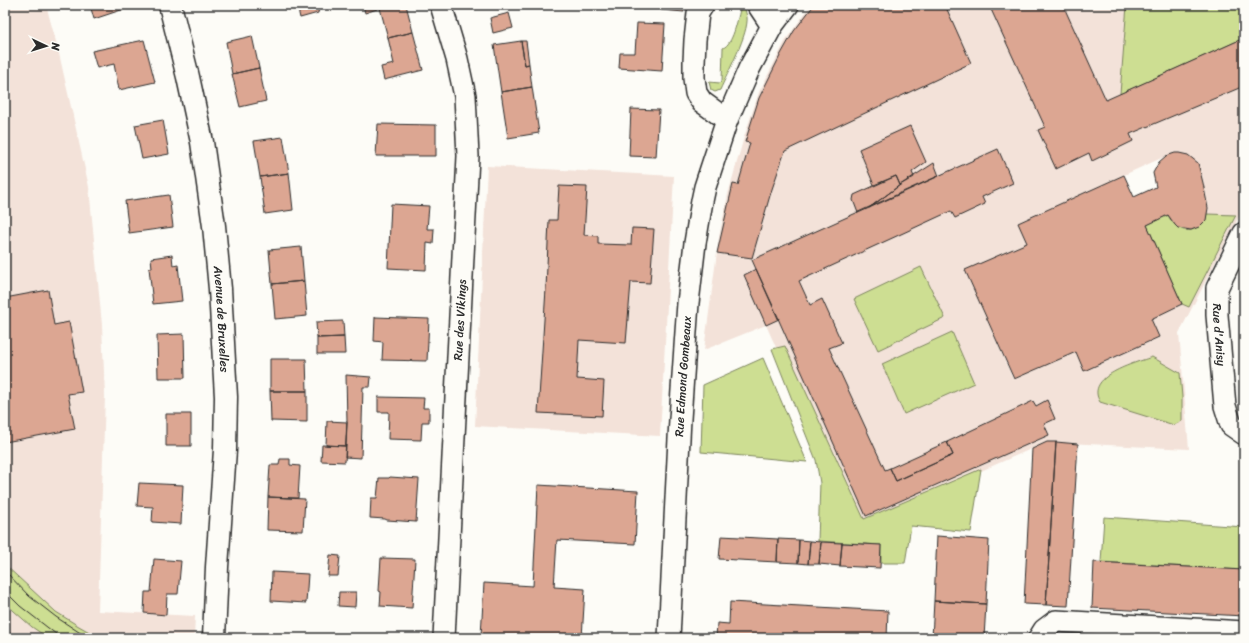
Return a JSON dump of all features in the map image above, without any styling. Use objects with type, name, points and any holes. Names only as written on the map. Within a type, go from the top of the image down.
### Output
[{"type":"street","name":"Avenue de Bruxelles","points":[[170,5],[202,142],[214,226],[220,289],[226,397],[225,450],[214,638]]},
{"type":"street","name":"Rue des Vikings","points":[[441,5],[457,59],[465,96],[468,156],[444,638]]},
{"type":"street","points":[[703,5],[698,13],[695,40],[694,62],[696,93],[702,102],[727,120]]},
{"type":"street","points":[[758,5],[772,26]]},
{"type":"street","name":"Rue Edmond Gombeaux","points":[[669,638],[688,303],[695,243],[705,187],[727,120],[749,69],[772,26],[788,5]]},
{"type":"street","name":"Rue d'Anisy","points":[[1244,234],[1217,288],[1217,315],[1225,406],[1231,425],[1244,434]]},
{"type":"street","points":[[1039,638],[1044,630],[1056,621],[1244,632]]},
{"type":"shaded area","points":[[5,5],[46,5],[58,49],[89,187],[102,325],[105,396],[98,611],[195,616],[194,638],[5,638]]},
{"type":"shaded area","points":[[811,5],[1244,5],[1244,207],[1179,333],[1189,449],[1047,442],[856,526],[766,325],[704,350],[719,237],[728,194],[744,137],[759,92],[787,38]],"holes":[[[1179,153],[1188,155],[1198,163],[1208,208],[1199,227],[1191,230],[1178,228],[1168,215],[1147,225],[1182,304],[1151,319],[1158,338],[1084,371],[1076,352],[1013,379],[966,271],[1027,243],[1018,223],[1166,156]]]},
{"type":"shaded area","points":[[487,166],[674,176],[660,436],[475,426]]},
{"type":"green space","points":[[722,5],[744,5],[747,24],[741,43],[720,90],[715,92],[711,90],[709,82],[720,83],[722,81],[723,48],[732,37],[740,10]]},
{"type":"green space","points":[[1127,5],[1244,5],[1244,38],[1120,94]]},
{"type":"green space","points":[[1207,214],[1236,215],[1189,307],[1182,304],[1147,225],[1168,215],[1176,226],[1184,230],[1193,230],[1201,223]]},
{"type":"green space","points":[[921,267],[945,318],[878,350],[854,299]]},
{"type":"green space","points":[[952,332],[974,383],[904,414],[882,364]]},
{"type":"green space","points":[[785,346],[864,519],[981,469],[971,532],[911,526],[905,563],[881,563],[881,545],[818,541],[820,483],[816,460],[772,349]]},
{"type":"green space","points":[[1152,357],[1180,373],[1182,421],[1174,425],[1100,402],[1097,393],[1099,385],[1105,378],[1114,372]]},
{"type":"green space","points":[[763,358],[807,462],[701,452],[703,385]]},
{"type":"green space","points":[[1104,517],[1244,527],[1244,570],[1101,562]]},
{"type":"green space","points":[[5,565],[56,612],[100,638],[48,638],[32,627],[5,603]]},
{"type":"building","points":[[90,5],[123,5],[124,9],[94,19]]},
{"type":"building","points":[[297,5],[318,5],[318,13],[300,18]]},
{"type":"building","points":[[363,5],[406,5],[413,32],[388,38],[380,8],[365,13]]},
{"type":"building","points":[[661,5],[684,5],[684,12],[661,10]]},
{"type":"building","points":[[814,5],[935,5],[936,8],[945,5],[971,63],[785,151],[771,192],[752,258],[717,253],[733,184],[738,185],[750,143],[745,142],[759,98],[794,31]]},
{"type":"building","points":[[989,5],[1063,5],[1106,100],[1244,38],[1244,86],[1130,134],[1133,141],[1092,161],[1089,153],[1056,169],[1038,130],[1045,127]]},
{"type":"building","points":[[509,13],[513,28],[493,33],[490,18]]},
{"type":"building","points":[[637,23],[665,24],[662,71],[619,68],[620,53],[635,53]]},
{"type":"building","points":[[413,32],[423,70],[384,80],[381,67],[394,64],[388,38]]},
{"type":"building","points":[[252,36],[259,68],[232,74],[226,42]]},
{"type":"building","points":[[144,40],[155,82],[119,90],[114,64],[97,68],[92,51]]},
{"type":"building","points":[[521,41],[525,65],[529,64],[532,87],[501,92],[494,45]]},
{"type":"building","points":[[521,41],[526,41],[529,64],[525,65]]},
{"type":"building","points":[[259,68],[266,101],[240,107],[232,74]]},
{"type":"building","points":[[532,87],[539,133],[508,138],[501,92]]},
{"type":"building","points":[[631,109],[659,110],[656,157],[629,156]]},
{"type":"building","points":[[163,120],[169,154],[142,159],[135,125]]},
{"type":"building","points":[[378,124],[436,125],[436,156],[376,156]]},
{"type":"building","points":[[910,126],[926,162],[912,172],[914,177],[900,185],[896,176],[874,185],[859,149]]},
{"type":"building","points":[[283,137],[289,173],[260,177],[254,141]]},
{"type":"building","points":[[998,149],[1013,183],[982,197],[985,204],[955,218],[951,211],[799,281],[810,305],[822,299],[842,343],[829,348],[885,470],[890,468],[896,481],[953,455],[947,442],[1033,401],[1036,406],[1047,400],[1055,419],[1044,424],[1049,435],[866,516],[752,260]]},
{"type":"building","points":[[1175,153],[1188,155],[1198,163],[1208,208],[1206,220],[1199,227],[1191,230],[1178,228],[1168,215],[1147,225],[1182,304],[1151,319],[1159,337],[1084,371],[1076,352],[1014,379],[965,270],[1027,243],[1018,223],[1124,175],[1134,197],[1156,187],[1153,173],[1159,162],[1166,156]]},
{"type":"building","points":[[934,163],[939,176],[869,208],[900,185]]},
{"type":"building","points":[[289,173],[293,210],[265,214],[260,177]]},
{"type":"building","points":[[896,176],[900,185],[869,208],[858,213],[853,200],[854,195]]},
{"type":"building","points":[[559,186],[587,187],[584,235],[598,236],[598,244],[631,245],[632,228],[654,229],[650,283],[631,282],[626,343],[579,340],[577,379],[604,381],[602,416],[538,413],[549,220],[557,220]]},
{"type":"building","points":[[169,195],[173,227],[129,233],[125,201]]},
{"type":"building","points":[[391,204],[429,206],[427,229],[434,229],[433,244],[427,243],[426,270],[388,268]]},
{"type":"building","points":[[301,247],[304,281],[272,284],[269,250]]},
{"type":"building","points":[[172,255],[173,266],[178,265],[182,301],[153,304],[149,268],[152,268],[151,258]]},
{"type":"building","points":[[756,269],[779,319],[766,325],[744,275]]},
{"type":"building","points":[[304,281],[307,316],[275,319],[272,284]]},
{"type":"building","points":[[48,290],[54,325],[69,322],[82,392],[68,394],[75,429],[5,442],[5,298]]},
{"type":"building","points":[[375,317],[429,319],[427,361],[382,360],[383,342],[374,341]]},
{"type":"building","points":[[343,321],[344,337],[317,338],[316,322]]},
{"type":"building","points":[[184,334],[185,378],[158,378],[157,335]]},
{"type":"building","points":[[344,337],[345,354],[317,354],[317,338]]},
{"type":"building","points":[[270,359],[306,359],[307,391],[270,391]]},
{"type":"building","points":[[346,375],[371,377],[370,387],[363,387],[361,458],[345,457],[347,422]]},
{"type":"building","points":[[270,391],[307,391],[307,422],[271,421]]},
{"type":"building","points":[[378,397],[424,398],[423,408],[429,408],[429,422],[422,422],[421,440],[388,439],[389,412],[378,412]]},
{"type":"building","points":[[166,414],[191,414],[191,446],[166,446]]},
{"type":"building","points":[[327,421],[347,422],[346,446],[326,445]]},
{"type":"building","points":[[947,442],[953,455],[896,481],[890,468]]},
{"type":"building","points":[[1047,442],[1056,442],[1046,605],[1024,604],[1032,449]]},
{"type":"building","points":[[1056,442],[1078,444],[1068,606],[1046,605]]},
{"type":"building","points":[[322,445],[346,446],[345,462],[321,461]]},
{"type":"building","points":[[280,459],[290,459],[290,465],[300,466],[298,498],[268,497],[270,465],[279,465]]},
{"type":"building","points":[[390,477],[419,479],[416,522],[370,518],[371,498],[377,498],[379,478]]},
{"type":"building","points":[[139,483],[183,485],[181,524],[152,522],[153,507],[137,506]]},
{"type":"building","points":[[538,485],[638,491],[635,544],[557,540],[554,587],[585,589],[582,638],[481,636],[484,583],[533,586]]},
{"type":"building","points":[[268,497],[305,499],[303,531],[267,530]]},
{"type":"building","points":[[721,536],[778,539],[777,562],[719,559]]},
{"type":"building","points":[[937,536],[989,540],[986,604],[934,601]]},
{"type":"building","points":[[778,539],[799,540],[798,563],[777,562]]},
{"type":"building","points":[[799,540],[810,541],[808,564],[798,563]]},
{"type":"building","points":[[810,541],[821,542],[819,564],[808,564]]},
{"type":"building","points":[[821,542],[842,543],[840,566],[819,564]]},
{"type":"building","points":[[842,543],[881,545],[880,568],[840,566]]},
{"type":"building","points":[[330,555],[340,556],[338,576],[328,576]]},
{"type":"building","points":[[381,558],[415,559],[412,608],[380,606],[381,592],[379,591]]},
{"type":"building","points":[[154,559],[181,561],[178,594],[167,594],[166,615],[144,613],[145,592],[151,592]]},
{"type":"building","points":[[1094,562],[1244,570],[1244,616],[1092,608]]},
{"type":"building","points":[[272,572],[308,574],[306,603],[271,601]]},
{"type":"building","points":[[339,592],[356,592],[355,607],[338,606]]},
{"type":"building","points":[[934,601],[986,604],[984,638],[932,638]]},
{"type":"building","points":[[730,602],[888,611],[887,638],[716,638],[717,623],[729,624]]},
{"type":"tram line","points":[[5,571],[29,596],[56,617],[88,638]]},
{"type":"tram line","points":[[5,591],[20,606],[61,638]]}]
